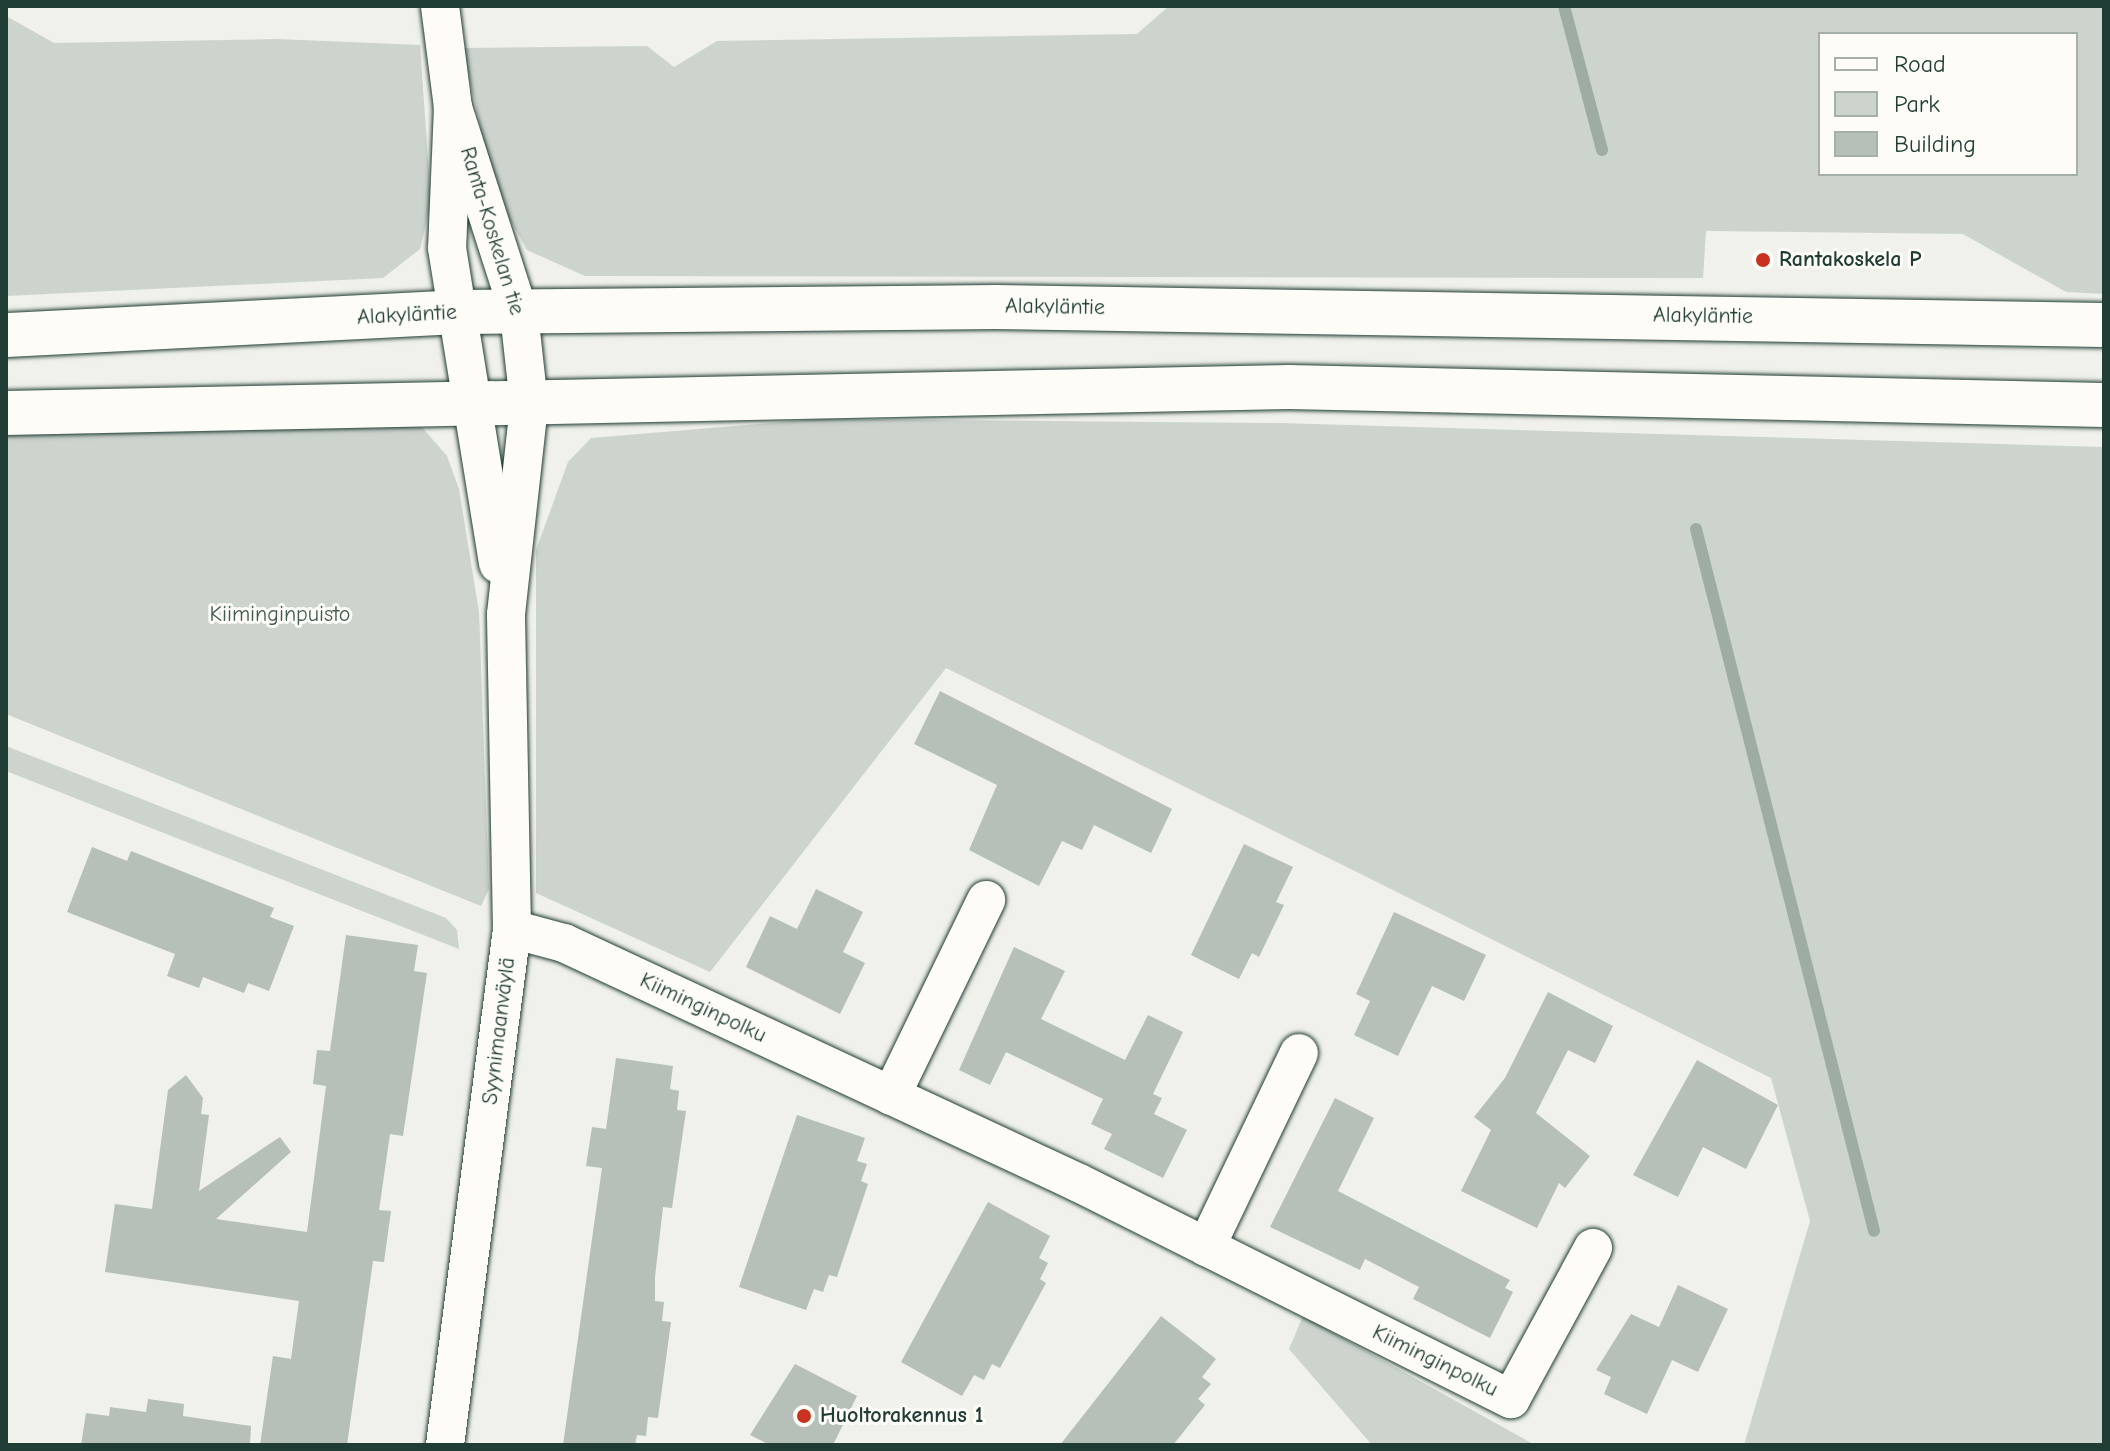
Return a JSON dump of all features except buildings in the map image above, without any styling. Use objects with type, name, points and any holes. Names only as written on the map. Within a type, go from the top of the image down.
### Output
[{"type":"main road","name":"Alakyläntie","points":[[6,335],[460,312],[1294,308],[2104,325]]},
{"type":"main road","points":[[6,413],[1289,387],[2104,405]]},
{"type":"street","name":"Ranta-Koskelan tie","points":[[440,6],[453,107],[447,248],[460,312]]},
{"type":"street","name":"Ranta-Koskelan tie","points":[[453,107],[519,313],[529,404]]},
{"type":"street","name":"Syynimaanväylä","points":[[460,312],[506,614]]},
{"type":"street","name":"Syynimaanväylä","points":[[445,1445],[512,929],[506,614],[529,404]]},
{"type":"street","points":[[891,1096],[986,900]]},
{"type":"street","name":"Kiiminginpolku","points":[[512,929],[564,943],[891,1096],[1206,1247],[1511,1399],[1593,1248]]},
{"type":"street","points":[[1206,1247],[1299,1053]]},
{"type":"green space","points":[[1169,6],[2104,6],[2104,294],[2066,292],[1963,234],[1706,231],[1703,278],[585,276],[527,250],[495,193],[463,48],[647,46],[674,67],[717,41],[1137,34]]},
{"type":"green space","points":[[6,16],[54,43],[277,39],[420,45],[431,203],[420,249],[383,278],[6,296]]},
{"type":"green space","points":[[818,419],[1279,423],[2104,447],[2104,1445],[1744,1445],[1810,1221],[1771,1078],[946,668],[710,972],[536,893],[536,550],[568,462],[591,438]]},
{"type":"green space","name":"Kiiminginpuisto","points":[[420,425],[447,456],[459,489],[479,612],[489,889],[481,906],[6,714],[6,431]]},
{"type":"green space","points":[[6,746],[446,918],[457,930],[459,949],[6,771]]},
{"type":"green space","points":[[1303,1316],[1535,1445],[1372,1445],[1289,1349]]},
{"type":"waterway","points":[[1564,6],[1602,150]]},
{"type":"waterway","points":[[1696,529],[1874,1231]]},
{"type":"place","name":"Rantakoskela P","points":[[1763,260]]},
{"type":"place","name":"Huoltorakennus 1","points":[[804,1416]]}]
